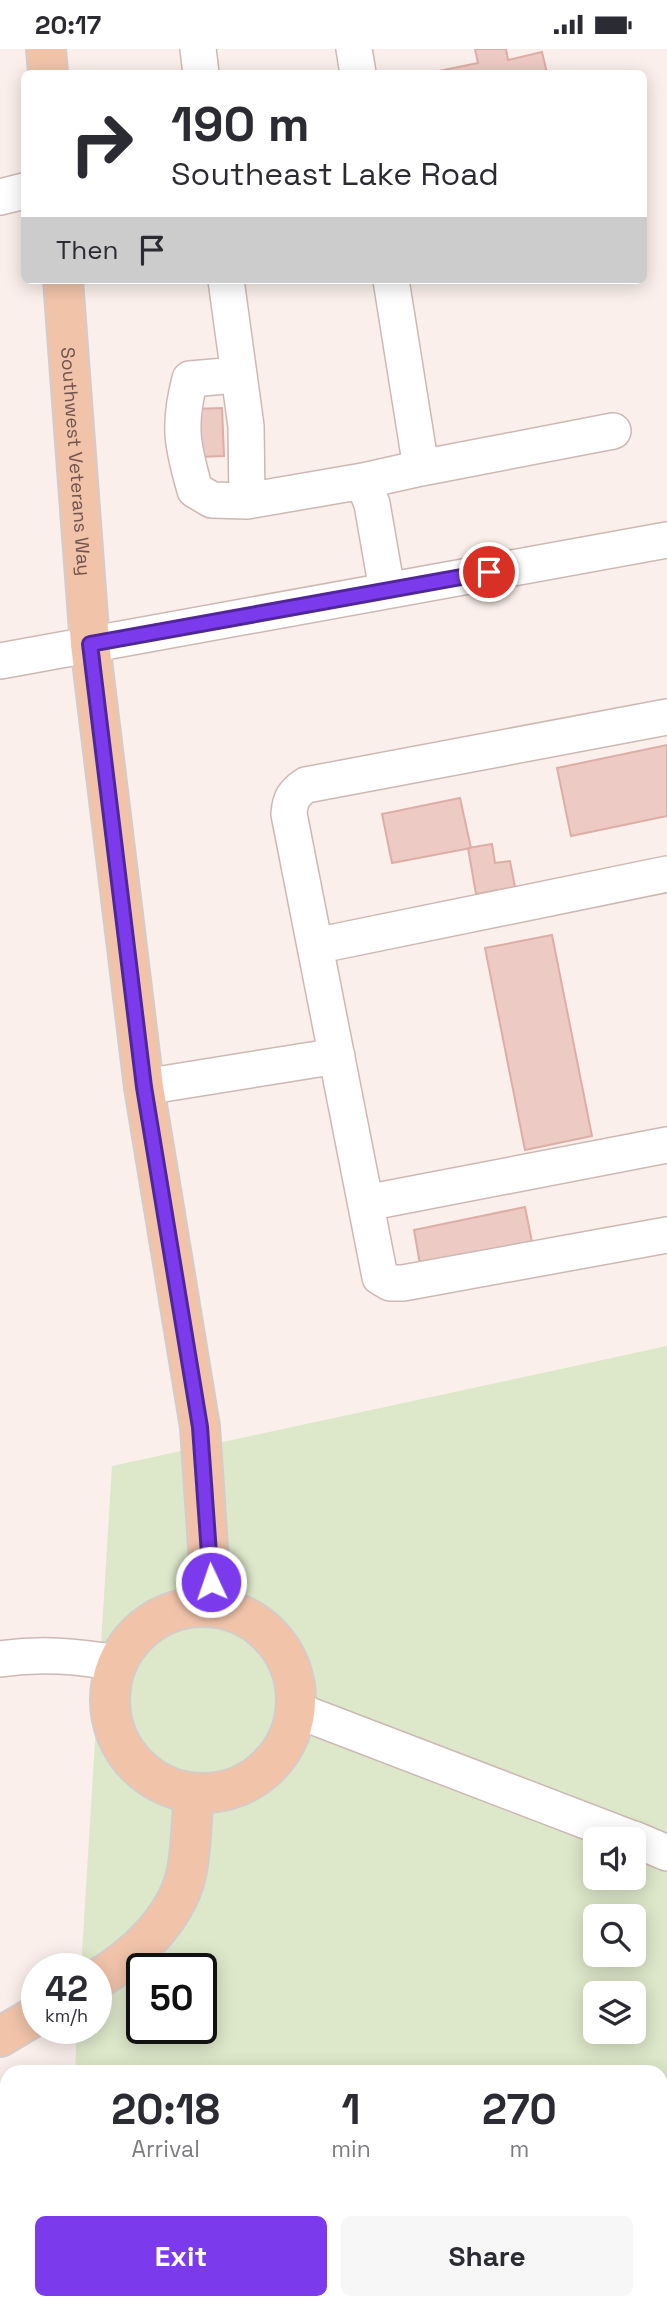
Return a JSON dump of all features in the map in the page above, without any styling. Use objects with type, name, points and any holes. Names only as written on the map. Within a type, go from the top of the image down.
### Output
[{"type":"main road","points":[[46,49],[48,70]]},
{"type":"main road","name":"Southwest Veterans Way","points":[[63,284],[90,644],[144,1087],[200,1427],[212,1607]]},
{"type":"main road","points":[[212,1607],[241,1615],[265,1630],[284,1653],[295,1681],[296,1710],[289,1738],[273,1763],[250,1781],[223,1792],[194,1794],[157,1781],[141,1770],[122,1748],[111,1710],[110,1691],[117,1663],[133,1638],[156,1619],[183,1609],[212,1607]]},
{"type":"main road","points":[[112,1970],[146,1942],[172,1908],[186,1875],[194,1794]]},
{"type":"main road","points":[[0,2037],[21,2025]]},
{"type":"street","points":[[198,49],[201,70]]},
{"type":"street","points":[[354,49],[358,70]]},
{"type":"street","points":[[0,197],[21,192]]},
{"type":"street","points":[[226,284],[246,426],[247,501]]},
{"type":"street","points":[[392,284],[421,468]]},
{"type":"street","points":[[237,375],[190,379],[180,415],[186,460],[195,490],[212,500],[247,501],[613,432]]},
{"type":"street","points":[[363,481],[372,503],[387,590]]},
{"type":"street","points":[[0,661],[667,540]]},
{"type":"street","points":[[667,717],[306,785],[295,792],[289,814],[380,1277],[390,1283],[667,1235]]},
{"type":"street","points":[[315,946],[667,874]]},
{"type":"street","points":[[144,1087],[337,1056]]},
{"type":"street","points":[[366,1203],[667,1145]]},
{"type":"street","points":[[0,1660],[32,1654],[73,1655],[117,1663]]},
{"type":"street","points":[[296,1710],[602,1827]]},
{"type":"street","points":[[646,1844],[667,1853]]},
{"type":"green space","points":[[667,1346],[667,2065],[75,2065],[76,2044],[112,2044],[112,1953],[82,1953],[112,1466]]},
{"type":"building","points":[[475,49],[506,49],[508,60],[542,52],[546,70],[444,70],[478,63]]},
{"type":"building","points":[[222,408],[224,456],[198,457],[195,409]]},
{"type":"building","points":[[667,745],[667,816],[571,836],[557,768]]},
{"type":"building","points":[[460,798],[471,848],[392,863],[382,814]]},
{"type":"building","points":[[492,844],[495,863],[510,861],[515,887],[476,894],[468,848]]},
{"type":"building","points":[[552,935],[592,1136],[525,1150],[485,948]]},
{"type":"building","points":[[525,1207],[533,1247],[421,1270],[414,1230]]},
{"type":"route","points":[[211,1582],[200,1427],[144,1087],[90,644],[489,572]]}]
